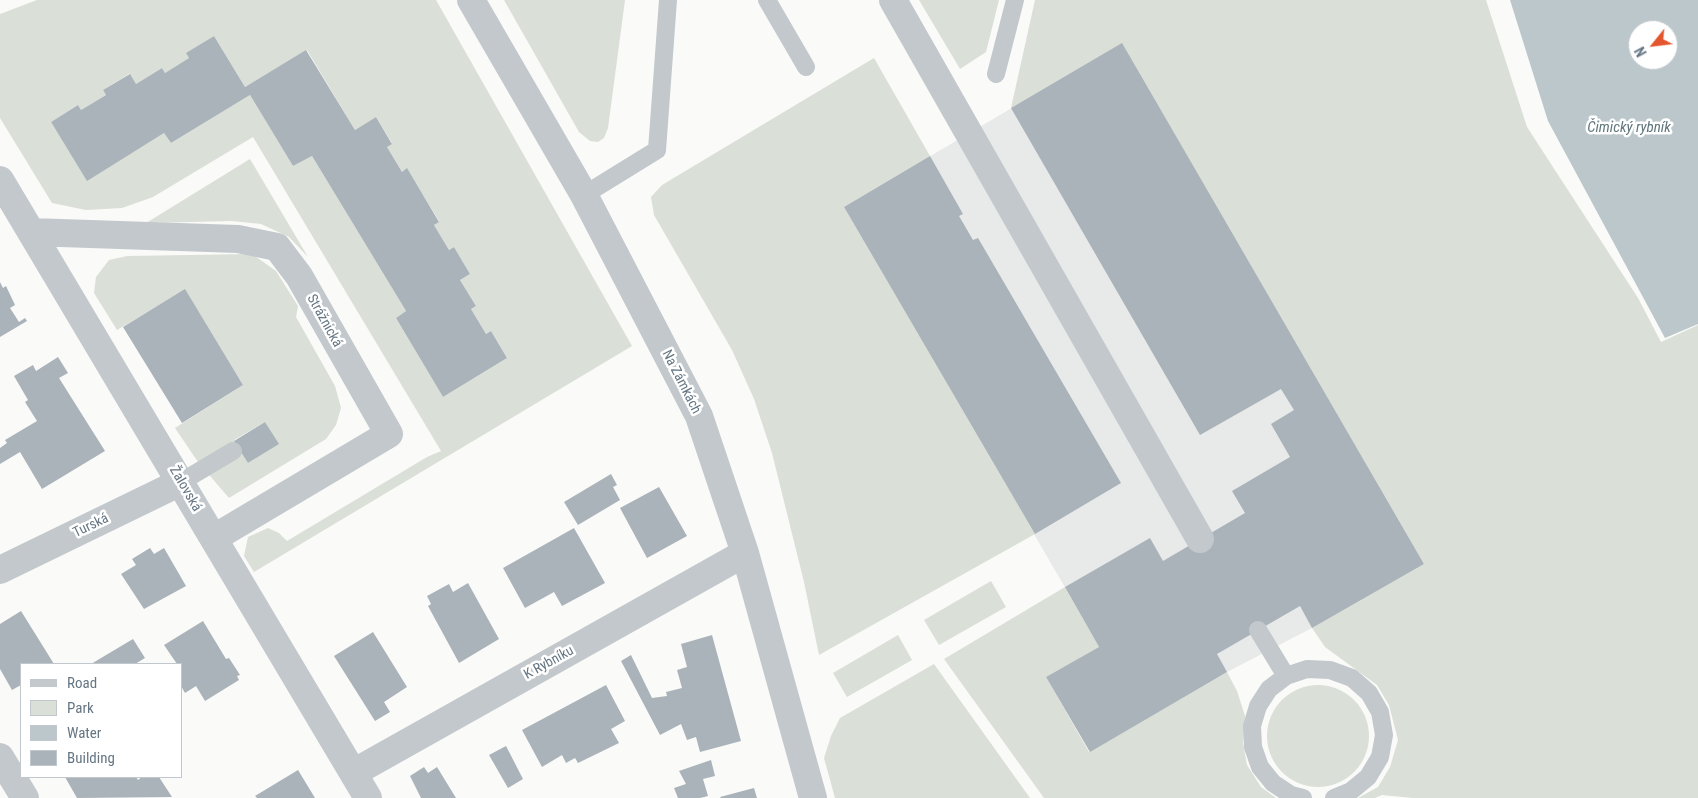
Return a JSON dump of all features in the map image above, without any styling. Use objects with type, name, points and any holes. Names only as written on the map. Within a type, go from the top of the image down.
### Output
[{"type":"street","name":"Na Zámkách","points":[[471,0],[584,195],[699,416],[746,553],[813,798]]},
{"type":"street","points":[[892,0],[1200,538]]},
{"type":"street","name":"Žalovská","points":[[0,180],[368,798]]},
{"type":"street","name":"Strážnická","points":[[31,232],[238,240],[277,247],[299,276],[389,434],[214,538]]},
{"type":"street","name":"Turská","points":[[0,570],[181,482]]},
{"type":"street","name":"K Rybníku","points":[[353,773],[746,553]]},
{"type":"street","points":[[0,757],[25,798]]},
{"type":"lane","points":[[584,195],[657,150],[668,0]]},
{"type":"lane","points":[[767,0],[806,67]]},
{"type":"lane","points":[[996,74],[1015,0]]},
{"type":"lane","points":[[181,482],[233,451]]},
{"type":"lane","points":[[1258,630],[1286,676]]},
{"type":"lane","points":[[1303,798],[1291,794],[1273,783],[1260,767],[1253,747],[1252,726],[1258,706],[1270,689],[1286,676],[1307,669],[1330,670],[1352,678],[1369,692],[1380,712],[1384,735],[1380,757],[1368,777],[1351,791],[1334,798]]},
{"type":"shaded area","points":[[1122,43],[1424,564],[1312,628],[1227,672],[1090,752],[1046,677],[1099,646],[844,207]]},
{"type":"green space","points":[[37,0],[436,0],[632,346],[254,572],[244,556],[248,537],[268,528],[279,533],[287,541],[427,457],[441,451],[253,137],[153,197],[122,208],[86,210],[52,203],[0,118],[0,14]],"holes":[[[214,36],[245,87],[307,50],[355,130],[376,117],[392,143],[387,147],[402,172],[407,169],[439,221],[434,225],[449,250],[454,247],[470,274],[460,280],[476,306],[471,309],[486,334],[491,331],[507,358],[443,397],[396,318],[406,311],[312,156],[293,166],[250,95],[171,143],[164,133],[87,180],[51,122],[78,105],[81,110],[106,95],[103,90],[129,74],[136,84],[162,68],[165,73],[189,58],[187,53]]]},
{"type":"green space","points":[[504,0],[625,0],[608,128],[604,138],[598,142],[590,141],[579,132]]},
{"type":"green space","points":[[919,0],[999,0],[986,52],[960,69]]},
{"type":"green space","points":[[1035,0],[1486,0],[1527,127],[1638,298],[1661,342],[1698,325],[1698,798],[1413,798],[1382,795],[1375,798],[1358,798],[1378,787],[1390,767],[1398,740],[1389,705],[1377,685],[1325,647],[1312,628],[1424,564],[1122,44],[1011,108]]},
{"type":"green space","points":[[874,58],[930,156],[844,207],[1035,534],[819,655],[804,582],[772,453],[754,399],[732,350],[654,215],[651,197],[662,185]]},
{"type":"green space","points":[[250,159],[308,257],[289,237],[261,224],[232,221],[146,223]]},
{"type":"green space","points":[[252,254],[276,271],[298,306],[296,317],[335,386],[341,408],[336,425],[326,439],[229,498],[198,462],[175,428],[243,385],[185,290],[117,330],[94,293],[96,277],[109,260],[127,256]],"holes":[[[265,422],[278,444],[248,463],[234,440]]]},
{"type":"green space","points":[[991,581],[1006,607],[939,645],[924,620]]},
{"type":"green space","points":[[1065,587],[1099,647],[1046,677],[1089,752],[1227,672],[1237,691],[1245,716],[1243,743],[1247,765],[1261,787],[1276,798],[1044,798],[944,659]]},
{"type":"green space","points":[[898,635],[912,660],[847,697],[833,673]]},
{"type":"green space","points":[[934,664],[1030,798],[835,798],[824,758],[831,736],[840,718]]},
{"type":"green space","points":[[1318,685],[1337,689],[1354,700],[1365,717],[1369,736],[1365,755],[1354,772],[1337,783],[1318,787],[1299,783],[1282,772],[1271,755],[1267,736],[1271,717],[1282,700],[1299,689]]},
{"type":"water","name":"Čimický rybník","points":[[1510,0],[1698,0],[1698,324],[1665,338],[1548,121]]},
{"type":"building","points":[[214,36],[245,87],[306,50],[355,130],[376,117],[392,144],[387,147],[402,172],[407,168],[439,222],[434,225],[449,250],[454,247],[470,274],[460,280],[476,306],[471,309],[486,334],[491,331],[507,358],[443,397],[396,318],[406,311],[312,156],[293,166],[250,95],[171,143],[164,133],[87,181],[51,122],[78,105],[81,110],[106,95],[103,90],[130,74],[136,84],[162,68],[165,73],[189,58],[186,53]]},
{"type":"building","points":[[1122,43],[1424,564],[1312,628],[1300,606],[1217,654],[1227,672],[1090,752],[1046,677],[1099,647],[1065,587],[1150,538],[1163,561],[1245,513],[1232,491],[1290,457],[1271,424],[1294,410],[1281,389],[1200,435],[1011,108]]},
{"type":"building","points":[[930,156],[963,214],[959,216],[973,240],[978,238],[1121,483],[1035,534],[844,207]]},
{"type":"building","points":[[0,282],[3,288],[6,286],[15,305],[10,308],[19,322],[25,318],[27,321],[0,337]]},
{"type":"building","points":[[185,289],[243,385],[182,423],[123,327]]},
{"type":"building","points":[[58,357],[68,373],[59,378],[105,451],[42,489],[20,452],[0,464],[0,448],[7,443],[5,440],[37,421],[25,402],[28,400],[14,376],[33,365],[36,371]]},
{"type":"building","points":[[265,422],[279,444],[248,463],[234,441]]},
{"type":"building","points":[[611,474],[617,485],[613,487],[620,500],[578,525],[564,502]]},
{"type":"building","points":[[659,487],[687,536],[647,558],[620,508]]},
{"type":"building","points":[[574,528],[605,583],[562,606],[554,592],[525,608],[503,568]]},
{"type":"building","points":[[150,548],[154,554],[164,548],[186,586],[144,609],[121,574],[136,565],[132,559]]},
{"type":"building","points":[[468,583],[499,639],[459,663],[428,606],[431,604],[427,596],[449,584],[453,592]]},
{"type":"building","points":[[21,611],[53,663],[20,663],[20,686],[12,690],[0,669],[0,624]]},
{"type":"building","points":[[203,621],[226,659],[229,658],[240,675],[237,676],[239,680],[205,701],[196,686],[185,693],[182,688],[182,663],[176,663],[164,645]]},
{"type":"building","points":[[373,632],[407,687],[384,702],[390,712],[375,721],[334,656]]},
{"type":"building","points":[[712,635],[741,741],[700,752],[696,737],[687,740],[681,724],[660,735],[621,661],[631,655],[652,698],[667,696],[666,692],[682,688],[677,670],[687,667],[681,644]]},
{"type":"building","points":[[133,639],[145,658],[137,663],[93,663]]},
{"type":"building","points":[[606,685],[625,721],[611,729],[619,743],[578,763],[575,758],[566,763],[562,755],[542,767],[522,730]]},
{"type":"building","points":[[506,746],[523,779],[508,788],[489,755]]},
{"type":"building","points":[[711,760],[715,776],[703,779],[708,796],[678,798],[674,788],[686,784],[679,771]]},
{"type":"building","points":[[424,767],[428,773],[437,767],[456,798],[421,798],[410,776]]},
{"type":"building","points":[[298,770],[315,798],[257,798],[255,796]]},
{"type":"building","points":[[66,778],[137,778],[138,780],[141,778],[160,778],[172,797],[77,798]]},
{"type":"building","points":[[754,788],[757,798],[720,797]]}]
